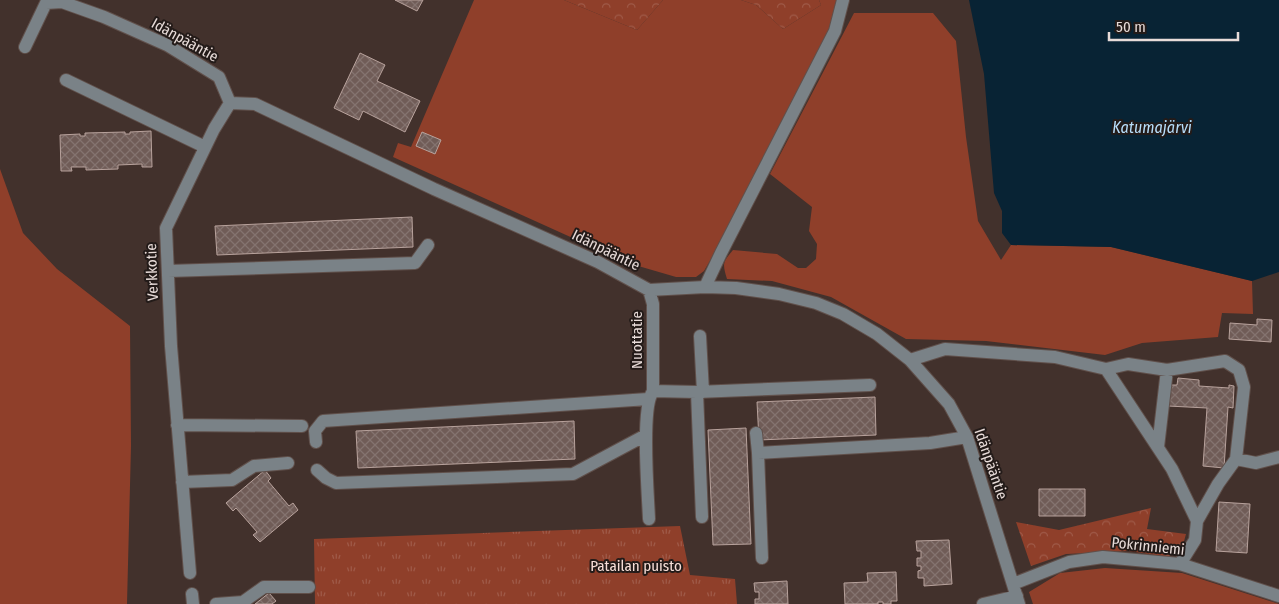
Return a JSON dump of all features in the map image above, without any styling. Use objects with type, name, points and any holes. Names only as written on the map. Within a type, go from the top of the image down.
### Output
[{"type":"street","points":[[705,287],[835,31],[843,0]]},
{"type":"street","name":"Idänpääntie","points":[[25,47],[46,3],[62,2],[104,17],[167,45],[219,77],[230,102],[255,104],[434,189],[598,262],[649,290],[705,287],[736,288],[779,294],[816,303],[843,314],[876,334],[910,360],[949,404],[967,437],[1018,600]]},
{"type":"street","points":[[66,80],[205,147]]},
{"type":"street","name":"Verkkotie","points":[[190,573],[171,346],[166,228],[214,129],[230,102]]},
{"type":"street","points":[[168,271],[415,263],[428,245]]},
{"type":"street","name":"Nuottatie","points":[[649,290],[653,304],[651,395],[646,435],[649,518]]},
{"type":"street","points":[[700,336],[702,517]]},
{"type":"street","points":[[910,360],[945,349],[1056,356],[1106,368],[1128,364],[1167,370],[1225,361],[1239,370],[1244,387],[1236,460],[1218,484],[1197,521],[1195,540],[1180,564]]},
{"type":"street","points":[[1106,368],[1172,469],[1197,521]]},
{"type":"street","points":[[1158,447],[1167,370]]},
{"type":"street","points":[[316,442],[315,431],[323,421],[651,395],[870,385]]},
{"type":"street","points":[[177,425],[302,426]]},
{"type":"street","points":[[756,433],[762,558]]},
{"type":"street","points":[[318,470],[326,478],[336,483],[573,474],[646,435]]},
{"type":"street","points":[[758,453],[930,443],[967,437]]},
{"type":"street","points":[[1236,460],[1256,463],[1279,457]]},
{"type":"street","points":[[182,482],[232,480],[254,466],[288,463]]},
{"type":"street","name":"Pokrinniemi","points":[[1013,584],[1069,562],[1103,557],[1180,564],[1279,596]]},
{"type":"street","points":[[216,604],[243,602],[264,587],[309,587]]},
{"type":"street","points":[[983,604],[1018,600]]},
{"type":"green space","points":[[474,0],[564,0],[637,30],[663,0],[741,0],[756,5],[783,29],[821,5],[819,0],[839,0],[834,20],[740,209],[704,271],[696,277],[676,277],[628,263],[393,157],[398,143],[411,147]]},
{"type":"green space","points":[[564,0],[663,0],[637,30]]},
{"type":"green space","points":[[741,0],[819,0],[821,5],[783,29],[756,5]]},
{"type":"green space","points":[[854,13],[933,13],[956,41],[966,137],[978,221],[1001,260],[1011,245],[1111,247],[1252,281],[1253,314],[1222,313],[1218,337],[1142,343],[1105,355],[986,341],[906,339],[831,297],[772,281],[727,279],[724,263],[733,250],[777,254],[798,268],[806,268],[816,259],[817,244],[809,231],[812,207],[770,174]]},
{"type":"green space","points":[[0,169],[23,233],[57,269],[130,326],[131,446],[127,604],[0,604]]},
{"type":"green space","points":[[1151,508],[1147,529],[1186,534],[1183,545],[1168,557],[1129,551],[1066,554],[1031,566],[1016,522],[1059,530]]},
{"type":"green space","name":"Patailan puisto","points":[[680,526],[690,575],[735,579],[737,604],[315,604],[314,539]]},
{"type":"green space","points":[[1105,568],[1182,573],[1279,604],[1033,604],[1029,592],[1060,573]]},
{"type":"water","name":"Katumajärvi","points":[[969,0],[1279,0],[1279,272],[1252,281],[1111,247],[1011,245],[1002,233],[1002,211],[994,193],[984,74]]},
{"type":"building","points":[[395,0],[423,0],[417,11]]},
{"type":"building","points":[[360,53],[385,65],[377,81],[420,101],[405,132],[363,111],[359,120],[334,108]]},
{"type":"building","points":[[151,131],[152,167],[142,167],[142,164],[118,165],[118,169],[86,170],[86,167],[71,167],[72,171],[61,171],[60,135],[80,134],[80,136],[85,136],[85,133],[125,132],[125,134],[130,134],[130,132]]},
{"type":"building","points":[[422,132],[441,140],[435,154],[416,146]]},
{"type":"building","points":[[412,217],[413,247],[217,255],[215,226]]},
{"type":"building","points":[[1257,319],[1272,320],[1271,342],[1229,339],[1230,323],[1257,325]]},
{"type":"building","points":[[1178,378],[1199,380],[1199,386],[1229,388],[1229,385],[1234,386],[1233,408],[1228,407],[1224,468],[1203,466],[1207,408],[1168,406],[1170,385],[1177,385]]},
{"type":"building","points":[[875,397],[876,435],[759,440],[757,402]]},
{"type":"building","points":[[574,421],[575,459],[358,468],[356,431]]},
{"type":"building","points":[[746,428],[751,544],[713,545],[708,430]]},
{"type":"building","points":[[265,470],[271,478],[268,481],[289,506],[293,503],[298,510],[260,542],[253,535],[257,532],[236,508],[233,511],[226,503]]},
{"type":"building","points":[[1039,489],[1085,489],[1085,516],[1039,516]]},
{"type":"building","points":[[1219,502],[1250,504],[1247,553],[1216,551]]},
{"type":"building","points":[[949,540],[952,584],[924,586],[924,578],[918,578],[918,571],[921,570],[921,566],[917,566],[917,558],[921,558],[921,551],[917,551],[916,541]]},
{"type":"building","points":[[896,572],[897,601],[891,601],[891,604],[878,602],[878,604],[845,604],[844,583],[868,582],[867,573]]},
{"type":"building","points":[[787,581],[788,604],[755,604],[755,599],[759,599],[759,592],[755,592],[754,583]]},
{"type":"building","points":[[269,593],[276,601],[272,604],[255,604]]}]
